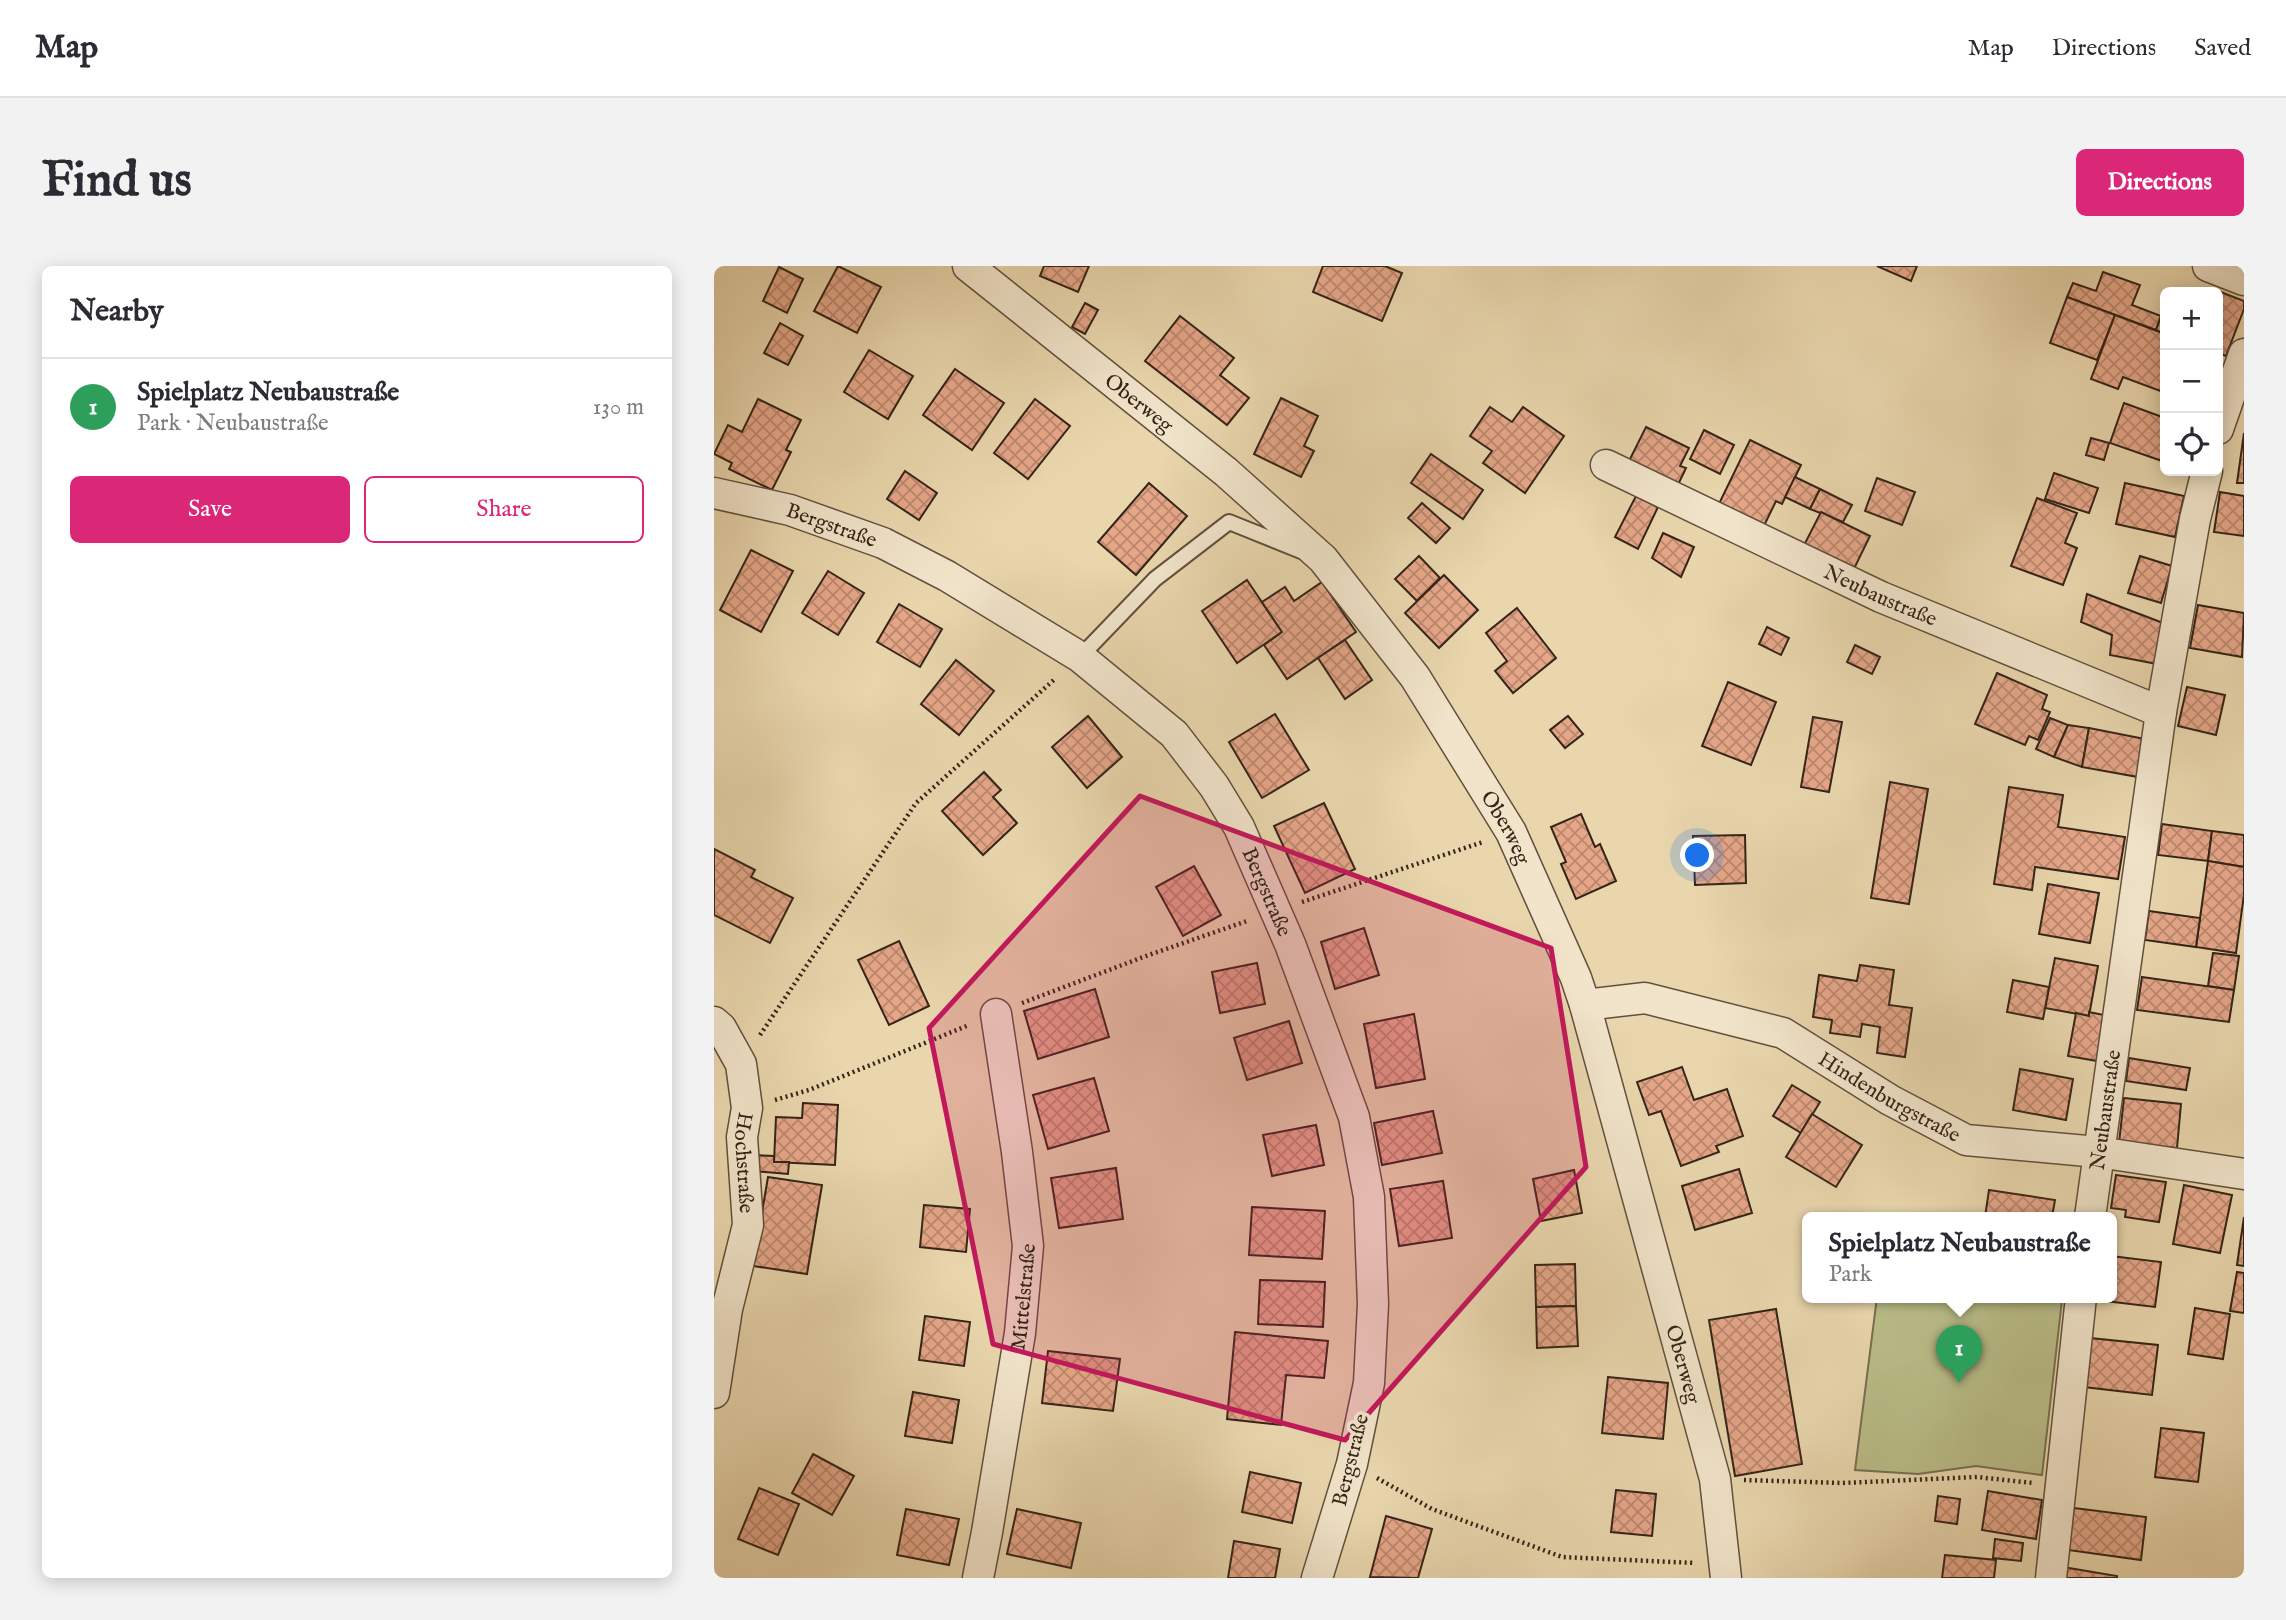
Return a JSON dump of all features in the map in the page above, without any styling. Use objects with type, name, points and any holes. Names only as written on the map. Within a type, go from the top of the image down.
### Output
[{"type":"street","name":"Oberweg","points":[[968,266],[1215,463],[1323,559],[1415,677],[1511,832],[1576,978],[1585,1006],[1716,1479],[1726,1571]]},
{"type":"street","points":[[2208,266],[2244,280]]},
{"type":"street","points":[[2223,415],[2244,354]]},
{"type":"street","name":"Neubaustraße","points":[[1606,465],[1881,597],[2161,712]]},
{"type":"street","name":"Neubaustraße","points":[[2091,1212],[2161,712],[2195,519],[2206,476]]},
{"type":"street","name":"Bergstraße","points":[[714,493],[790,510],[883,543],[947,576],[1080,657],[1174,734],[1214,786],[1238,827],[1276,911],[1354,1116],[1369,1197],[1373,1304],[1369,1384],[1352,1464],[1317,1578]]},
{"type":"street","name":"Hindenburgstraße","points":[[1585,1006],[1645,998],[1783,1033],[1890,1100],[1966,1140],[2098,1152],[2244,1174]]},
{"type":"street","name":"Mittelstraße","points":[[978,1578],[1020,1333],[1028,1246],[996,1014]]},
{"type":"street","name":"Hochstraße","points":[[714,1021],[721,1028],[741,1064],[747,1108],[742,1137],[748,1225],[727,1309],[714,1393]]},
{"type":"street","points":[[2050,1578],[2080,1303]]},
{"type":"lane","points":[[1080,657],[1154,579],[1229,522],[1323,559]]},
{"type":"path","points":[[741,1064],[916,803],[1080,657]]},
{"type":"path","points":[[747,1108],[809,1090],[1146,956],[1511,832]]},
{"type":"path","points":[[1352,1464],[1432,1509],[1562,1558],[1726,1571]]},
{"type":"path","points":[[1716,1479],[1842,1483],[1977,1477],[2059,1486]]},
{"type":"highlighted area","points":[[1140,796],[1551,948],[1586,1167],[1345,1440],[993,1344],[929,1028]]},
{"type":"green space","points":[[1876,1303],[2062,1303],[2042,1475],[1976,1466],[1918,1474],[1855,1470]]},
{"type":"building","points":[[838,266],[881,287],[857,333],[814,311]]},
{"type":"building","points":[[1044,266],[1089,266],[1078,292],[1040,276]]},
{"type":"building","points":[[1323,266],[1385,266],[1402,273],[1382,321],[1313,292]]},
{"type":"building","points":[[1877,266],[1917,266],[1911,281]]},
{"type":"building","points":[[779,267],[803,279],[787,313],[763,301]]},
{"type":"building","points":[[2103,272],[2140,285],[2132,305],[2160,316],[2156,330],[2067,297],[2073,283],[2096,291]]},
{"type":"building","points":[[2223,293],[2244,301],[2244,309],[2226,356],[2223,355]]},
{"type":"building","points":[[2067,297],[2115,315],[2097,360],[2050,343]]},
{"type":"building","points":[[1085,303],[1098,310],[1085,334],[1072,327]]},
{"type":"building","points":[[2115,315],[2160,332],[2160,391],[2123,377],[2118,389],[2091,379]]},
{"type":"building","points":[[1180,316],[1234,358],[1220,375],[1249,398],[1227,425],[1145,361]]},
{"type":"building","points":[[780,323],[803,336],[788,365],[764,353]]},
{"type":"building","points":[[869,350],[913,376],[888,419],[844,392]]},
{"type":"building","points":[[955,369],[1004,403],[972,450],[923,415]]},
{"type":"building","points":[[1281,398],[1318,416],[1304,446],[1314,451],[1301,477],[1254,454]]},
{"type":"building","points":[[758,399],[801,420],[786,450],[791,452],[772,490],[729,469],[732,463],[714,454],[728,425],[742,432]]},
{"type":"building","points":[[1035,399],[1070,426],[1028,479],[994,453]]},
{"type":"building","points":[[2124,403],[2160,416],[2160,460],[2110,443]]},
{"type":"building","points":[[1490,407],[1512,422],[1523,407],[1564,436],[1525,493],[1483,463],[1492,451],[1470,436]]},
{"type":"building","points":[[1646,427],[1689,448],[1680,466],[1686,468],[1674,493],[1625,469]]},
{"type":"building","points":[[1704,430],[1734,445],[1720,474],[1690,459]]},
{"type":"building","points":[[2244,433],[2244,483],[2237,483]]},
{"type":"building","points":[[2091,438],[2109,443],[2104,460],[2086,455]]},
{"type":"building","points":[[1750,440],[1801,465],[1782,504],[1776,501],[1761,532],[1716,510]]},
{"type":"building","points":[[1431,454],[1483,490],[1463,519],[1411,483]]},
{"type":"building","points":[[905,471],[937,493],[919,520],[887,499]]},
{"type":"building","points":[[2054,473],[2098,488],[2089,513],[2045,499]]},
{"type":"building","points":[[1795,477],[1820,489],[1810,509],[1785,497]]},
{"type":"building","points":[[1877,478],[1915,492],[1902,525],[1865,511]]},
{"type":"building","points":[[1149,483],[1187,516],[1136,575],[1098,542]]},
{"type":"building","points":[[2125,483],[2184,496],[2175,537],[2116,524]]},
{"type":"building","points":[[1820,489],[1852,505],[1843,522],[1810,509]]},
{"type":"building","points":[[2220,492],[2244,496],[2244,536],[2214,532]]},
{"type":"building","points":[[1636,496],[1658,507],[1638,549],[1615,537]]},
{"type":"building","points":[[2037,498],[2077,513],[2065,543],[2077,548],[2063,585],[2011,566]]},
{"type":"building","points":[[1422,503],[1450,528],[1436,543],[1408,518]]},
{"type":"building","points":[[1821,512],[1870,536],[1850,577],[1800,553]]},
{"type":"building","points":[[1663,533],[1694,547],[1681,577],[1652,558]]},
{"type":"building","points":[[751,550],[793,571],[761,632],[720,610]]},
{"type":"building","points":[[1419,556],[1440,578],[1417,601],[1395,579]]},
{"type":"building","points":[[2140,556],[2172,566],[2161,603],[2128,593]]},
{"type":"building","points":[[828,571],[864,593],[838,635],[802,613]]},
{"type":"building","points":[[1444,575],[1478,610],[1439,648],[1405,613]]},
{"type":"building","points":[[1247,580],[1282,632],[1237,663],[1202,611]]},
{"type":"building","points":[[1322,582],[1356,632],[1287,679],[1264,645],[1282,632],[1262,602],[1285,587],[1294,601]]},
{"type":"building","points":[[2087,594],[2163,623],[2157,664],[2110,655],[2112,635],[2081,622]]},
{"type":"building","points":[[899,604],[942,629],[920,667],[877,642]]},
{"type":"building","points":[[2198,605],[2244,613],[2242,657],[2190,648]]},
{"type":"building","points":[[1517,608],[1556,658],[1513,693],[1495,671],[1507,661],[1486,633]]},
{"type":"building","points":[[1767,627],[1789,638],[1781,655],[1759,644]]},
{"type":"building","points":[[1345,640],[1372,680],[1345,699],[1318,658]]},
{"type":"building","points":[[1855,645],[1880,657],[1872,674],[1847,662]]},
{"type":"building","points":[[956,660],[994,691],[959,735],[921,704]]},
{"type":"building","points":[[1997,673],[2047,695],[2042,709],[2050,712],[2038,740],[2029,736],[2025,745],[1975,724]]},
{"type":"building","points":[[1728,682],[1776,702],[1751,765],[1702,746]]},
{"type":"building","points":[[2187,687],[2225,695],[2216,735],[2178,726]]},
{"type":"building","points":[[1275,714],[1309,770],[1262,798],[1229,742]]},
{"type":"building","points":[[1088,716],[1122,757],[1087,788],[1052,747]]},
{"type":"building","points":[[1568,716],[1583,734],[1565,748],[1550,730]]},
{"type":"building","points":[[1813,717],[1842,722],[1829,792],[1801,787]]},
{"type":"building","points":[[2050,718],[2068,725],[2054,757],[2036,749]]},
{"type":"building","points":[[2068,725],[2089,728],[2082,767],[2054,757]]},
{"type":"building","points":[[2089,728],[2145,739],[2138,777],[2082,767]]},
{"type":"building","points":[[984,772],[1001,790],[993,797],[1017,823],[983,855],[942,811]]},
{"type":"building","points":[[1890,782],[1928,789],[1909,904],[1871,898]]},
{"type":"building","points":[[2009,787],[2063,795],[2058,827],[2125,837],[2118,879],[2035,867],[2032,890],[1994,884]]},
{"type":"building","points":[[1324,803],[1355,869],[1305,893],[1274,826]]},
{"type":"building","points":[[1581,814],[1595,847],[1600,844],[1616,881],[1576,899],[1561,864],[1566,862],[1551,827]]},
{"type":"building","points":[[2162,824],[2212,831],[2208,861],[2158,855]]},
{"type":"building","points":[[2212,831],[2244,835],[2244,867],[2208,861]]},
{"type":"building","points":[[1745,835],[1746,883],[1695,885],[1693,836]]},
{"type":"building","points":[[714,849],[755,870],[751,877],[793,898],[770,943],[714,915]]},
{"type":"building","points":[[2208,861],[2244,867],[2244,895],[2236,953],[2196,947]]},
{"type":"building","points":[[1194,866],[1221,915],[1183,936],[1156,887]]},
{"type":"building","points":[[2048,884],[2099,893],[2090,943],[2039,934]]},
{"type":"building","points":[[2149,911],[2200,918],[2196,947],[2145,940]]},
{"type":"building","points":[[1364,928],[1379,975],[1335,989],[1321,942]]},
{"type":"building","points":[[899,941],[929,1006],[889,1025],[858,960]]},
{"type":"building","points":[[2213,953],[2239,956],[2234,990],[2208,986]]},
{"type":"building","points":[[2055,958],[2098,966],[2089,1016],[2045,1008]]},
{"type":"building","points":[[1257,963],[1265,1004],[1220,1013],[1212,972]]},
{"type":"building","points":[[1860,965],[1894,970],[1889,1005],[1912,1008],[1905,1057],[1877,1053],[1880,1027],[1862,1024],[1860,1037],[1830,1033],[1832,1020],[1813,1017],[1819,975],[1857,981]]},
{"type":"building","points":[[2142,977],[2234,990],[2229,1022],[2137,1010]]},
{"type":"building","points":[[2013,980],[2049,987],[2043,1019],[2007,1012]]},
{"type":"building","points":[[1095,989],[1109,1037],[1038,1059],[1024,1011]]},
{"type":"building","points":[[2089,1012],[2104,1015],[2097,1061],[2068,1056],[2076,1013],[2089,1016]]},
{"type":"building","points":[[1414,1014],[1425,1079],[1376,1088],[1364,1024]]},
{"type":"building","points":[[1289,1021],[1302,1063],[1247,1080],[1234,1038]]},
{"type":"building","points":[[2129,1058],[2190,1068],[2186,1090],[2126,1081]]},
{"type":"building","points":[[1682,1067],[1694,1100],[1727,1089],[1743,1136],[1716,1146],[1719,1152],[1681,1166],[1661,1111],[1649,1115],[1637,1082]]},
{"type":"building","points":[[2020,1069],[2073,1079],[2066,1120],[2013,1110]]},
{"type":"building","points":[[1094,1078],[1109,1131],[1048,1149],[1033,1095]]},
{"type":"building","points":[[1792,1085],[1820,1102],[1801,1133],[1773,1116]]},
{"type":"building","points":[[2124,1098],[2181,1104],[2177,1148],[2119,1143]]},
{"type":"building","points":[[803,1103],[838,1105],[835,1165],[774,1162],[776,1117],[802,1118]]},
{"type":"building","points":[[1433,1111],[1442,1153],[1382,1165],[1374,1123]]},
{"type":"building","points":[[1812,1114],[1862,1145],[1836,1187],[1786,1157]]},
{"type":"building","points":[[1316,1125],[1324,1165],[1272,1176],[1263,1135]]},
{"type":"building","points":[[753,1155],[774,1156],[774,1162],[789,1162],[788,1174],[754,1171]]},
{"type":"building","points":[[1116,1168],[1123,1219],[1059,1228],[1051,1178]]},
{"type":"building","points":[[1739,1169],[1752,1213],[1695,1230],[1682,1186]]},
{"type":"building","points":[[1574,1170],[1582,1213],[1541,1221],[1533,1179]]},
{"type":"building","points":[[2116,1175],[2166,1182],[2159,1222],[2125,1217],[2126,1210],[2111,1208]]},
{"type":"building","points":[[768,1177],[822,1185],[807,1274],[753,1266]]},
{"type":"building","points":[[1443,1181],[1452,1238],[1399,1246],[1390,1189]]},
{"type":"building","points":[[2184,1185],[2232,1195],[2220,1253],[2173,1244]]},
{"type":"building","points":[[1989,1190],[2055,1200],[2053,1212],[1986,1212]]},
{"type":"building","points":[[924,1205],[970,1209],[966,1252],[920,1247]]},
{"type":"building","points":[[1252,1207],[1325,1211],[1322,1259],[1249,1255]]},
{"type":"building","points":[[2244,1217],[2244,1266],[2237,1265]]},
{"type":"building","points":[[2117,1257],[2161,1262],[2155,1307],[2117,1302]]},
{"type":"building","points":[[1575,1264],[1576,1306],[1536,1307],[1535,1265]]},
{"type":"building","points":[[2237,1272],[2244,1273],[2244,1313],[2230,1311]]},
{"type":"building","points":[[1260,1280],[1325,1282],[1323,1327],[1258,1324]]},
{"type":"building","points":[[1576,1306],[1578,1346],[1537,1348],[1536,1307]]},
{"type":"building","points":[[2195,1308],[2230,1314],[2223,1359],[2188,1354]]},
{"type":"building","points":[[1776,1309],[1802,1464],[1735,1476],[1709,1320]]},
{"type":"building","points":[[925,1316],[970,1322],[964,1366],[919,1360]]},
{"type":"building","points":[[1235,1332],[1328,1341],[1324,1378],[1286,1375],[1281,1425],[1227,1419]]},
{"type":"building","points":[[2090,1338],[2158,1345],[2152,1395],[2084,1387]]},
{"type":"building","points":[[1048,1351],[1120,1359],[1113,1411],[1042,1403]]},
{"type":"building","points":[[1608,1377],[1668,1383],[1663,1439],[1602,1433]]},
{"type":"building","points":[[913,1392],[959,1400],[952,1443],[905,1436]]},
{"type":"building","points":[[2161,1428],[2204,1433],[2198,1482],[2155,1477]]},
{"type":"building","points":[[813,1454],[854,1476],[832,1515],[792,1493]]},
{"type":"building","points":[[1250,1472],[1301,1483],[1292,1523],[1242,1512]]},
{"type":"building","points":[[759,1488],[799,1504],[778,1555],[738,1539]]},
{"type":"building","points":[[1616,1490],[1656,1494],[1652,1536],[1611,1532]]},
{"type":"building","points":[[1988,1491],[2042,1500],[2036,1539],[1982,1530]]},
{"type":"building","points":[[1938,1496],[1960,1499],[1957,1524],[1935,1521]]},
{"type":"building","points":[[2074,1508],[2146,1517],[2141,1560],[2068,1550]]},
{"type":"building","points":[[906,1509],[959,1519],[949,1565],[897,1555]]},
{"type":"building","points":[[1017,1509],[1081,1523],[1071,1568],[1007,1554]]},
{"type":"building","points":[[1386,1516],[1432,1529],[1418,1578],[1370,1577]]},
{"type":"building","points":[[1995,1539],[2023,1543],[2021,1561],[1993,1558]]},
{"type":"building","points":[[1234,1541],[1280,1549],[1275,1578],[1228,1578]]},
{"type":"building","points":[[1945,1555],[1996,1560],[1994,1578],[1942,1578]]},
{"type":"building","points":[[2063,1567],[2117,1576],[2117,1578],[2061,1578]]},
{"type":"place","name":"Spielplatz Neubaustraße","points":[[1959,1383]]}]
